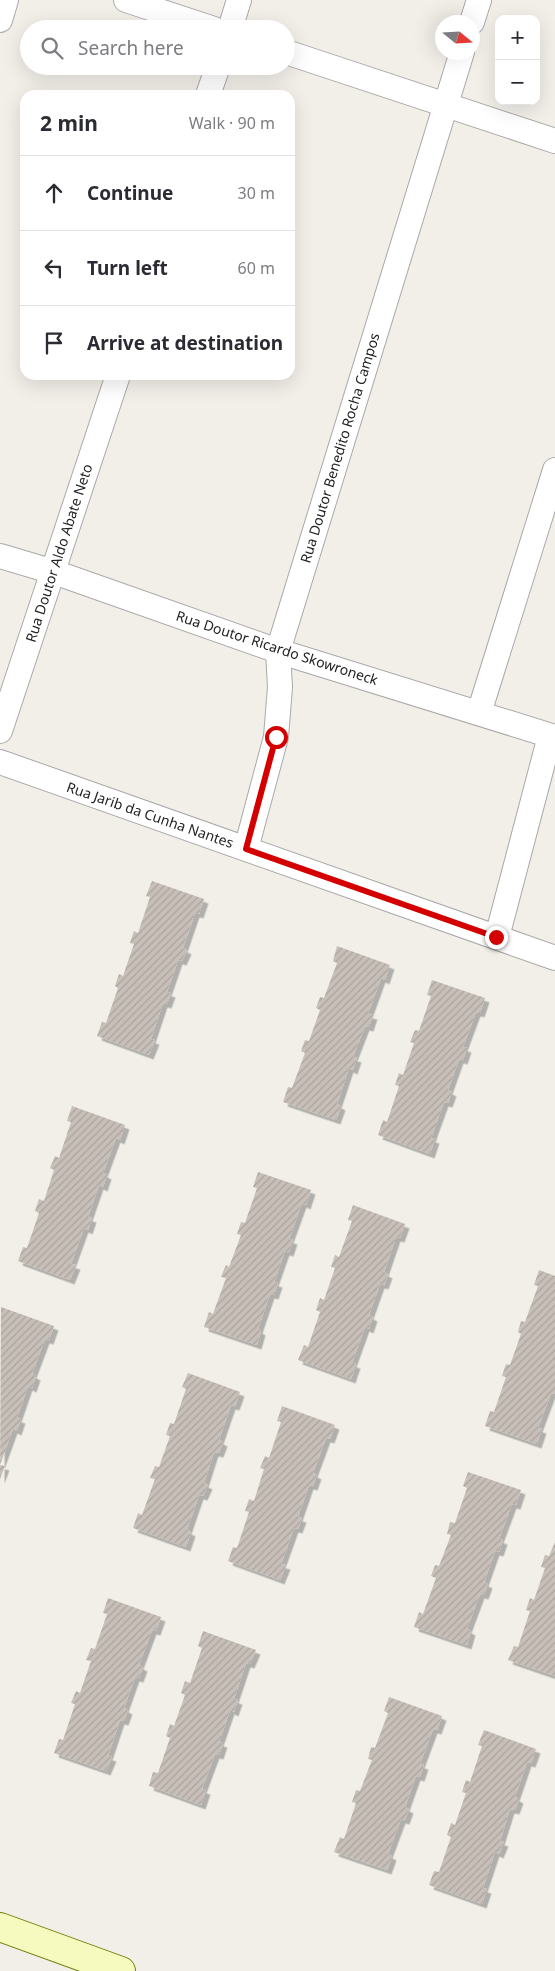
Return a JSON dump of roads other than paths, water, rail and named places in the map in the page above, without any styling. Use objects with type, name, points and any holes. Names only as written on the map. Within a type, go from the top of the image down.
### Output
[{"type":"main road","points":[[0,1927],[121,1971]]},
{"type":"street","points":[[0,20],[6,0]]},
{"type":"street","points":[[126,0],[187,20]]},
{"type":"street","points":[[233,20],[239,0]]},
{"type":"street","points":[[474,15],[479,0]]},
{"type":"street","points":[[295,55],[555,141]]},
{"type":"street","name":"Rua Doutor Benedito Rocha Campos","points":[[246,849],[276,737],[280,688],[278,650],[460,60]]},
{"type":"street","points":[[210,90],[215,75]]},
{"type":"street","name":"Rua Doutor Aldo Abate Neto","points":[[0,731],[116,380]]},
{"type":"street","points":[[479,713],[555,470]]},
{"type":"street","name":"Rua Doutor Ricardo Skowroneck","points":[[0,556],[54,572],[278,650],[553,736]]},
{"type":"street","points":[[496,937],[553,736]]},
{"type":"street","name":"Rua Jarib da Cunha Nantes","points":[[0,762],[555,958]]}]
